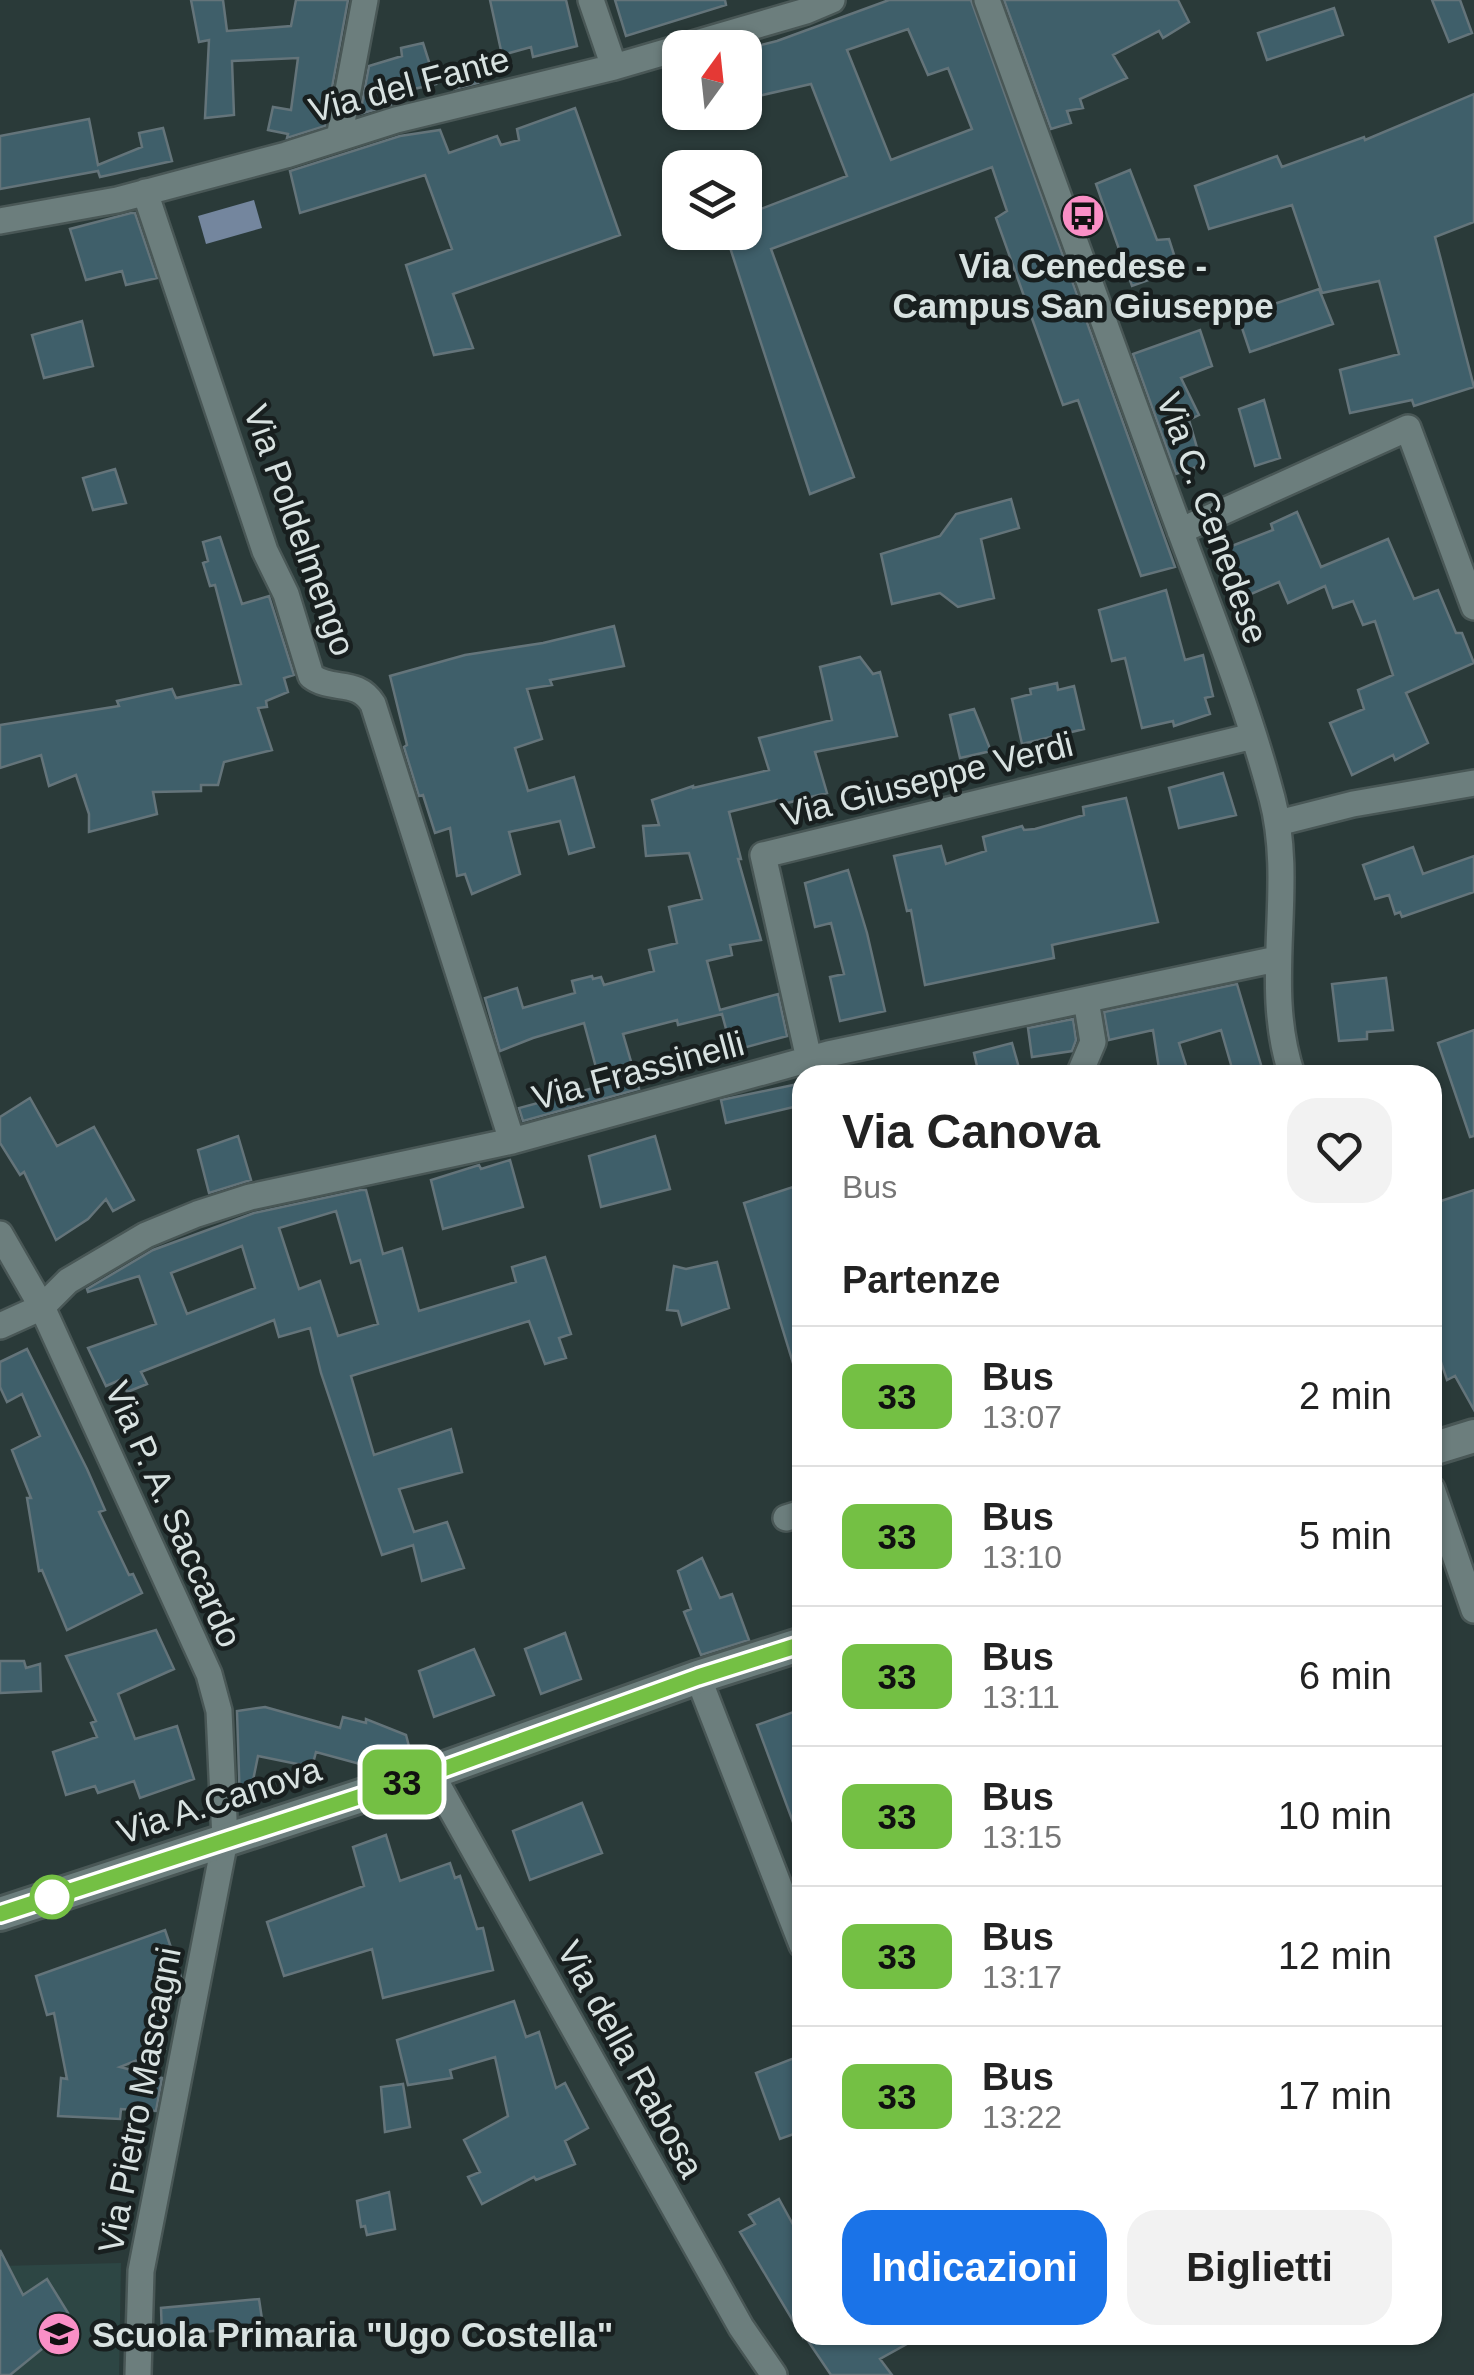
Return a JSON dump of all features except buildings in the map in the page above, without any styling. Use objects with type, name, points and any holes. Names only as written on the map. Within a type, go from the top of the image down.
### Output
[{"type":"street","points":[[339,138],[365,0]]},
{"type":"street","points":[[591,0],[614,67]]},
{"type":"street","name":"Via del Fante","points":[[0,221],[84,208],[145,192],[396,120],[614,67],[832,0]]},
{"type":"street","name":"Via C. Cenedese","points":[[987,0],[1253,736],[1278,822],[1278,1014],[1290,1065]]},
{"type":"street","name":"Via Poldelmengo","points":[[145,192],[311,676],[320,683],[353,686],[367,694],[374,704],[512,1141]]},
{"type":"street","points":[[1180,531],[1408,428],[1474,607]]},
{"type":"street","name":"Via Giuseppe Verdi","points":[[823,1063],[763,855],[1253,736]]},
{"type":"street","points":[[1278,822],[1353,804],[1474,783]]},
{"type":"street","name":"Via Frassinelli","points":[[823,1063],[1277,959]]},
{"type":"street","points":[[1083,1065],[1092,1042],[1086,1000]]},
{"type":"street","name":"Via Frassinelli","points":[[0,1326],[42,1307],[68,1282],[146,1235],[197,1214],[250,1197],[512,1141],[792,1071]]},
{"type":"street","name":"Via P. A. Saccardo","points":[[0,1234],[42,1307],[208,1674],[219,1712],[225,1840]]},
{"type":"street","points":[[1442,1446],[1474,1436]]},
{"type":"street","points":[[1442,1517],[1474,1610]]},
{"type":"street","name":"Via A.Canova","points":[[0,1914],[432,1773],[792,1647]]},
{"type":"street","points":[[698,1677],[792,1919]]},
{"type":"street","name":"Via della Rabosa","points":[[432,1773],[741,2327],[774,2375]]},
{"type":"street","name":"Via Pietro Mascagni","points":[[138,2375],[141,2271],[225,1840]]},
{"type":"shaded area","points":[[254,200],[262,228],[206,244],[198,216]]},
{"type":"shaded area","name":"Scuola Primaria \"Ugo Costella\"","points":[[121,2263],[119,2375],[0,2375],[0,2266]]},
{"type":"bus line","name":"33","points":[[0,1914],[432,1773],[792,1647]]},
{"type":"place","name":"Via Cenedese - Campus San Giuseppe","points":[[1083,216]]},
{"type":"place","name":"Scuola Primaria \"Ugo Costella\"","points":[[59,2334]]}]
